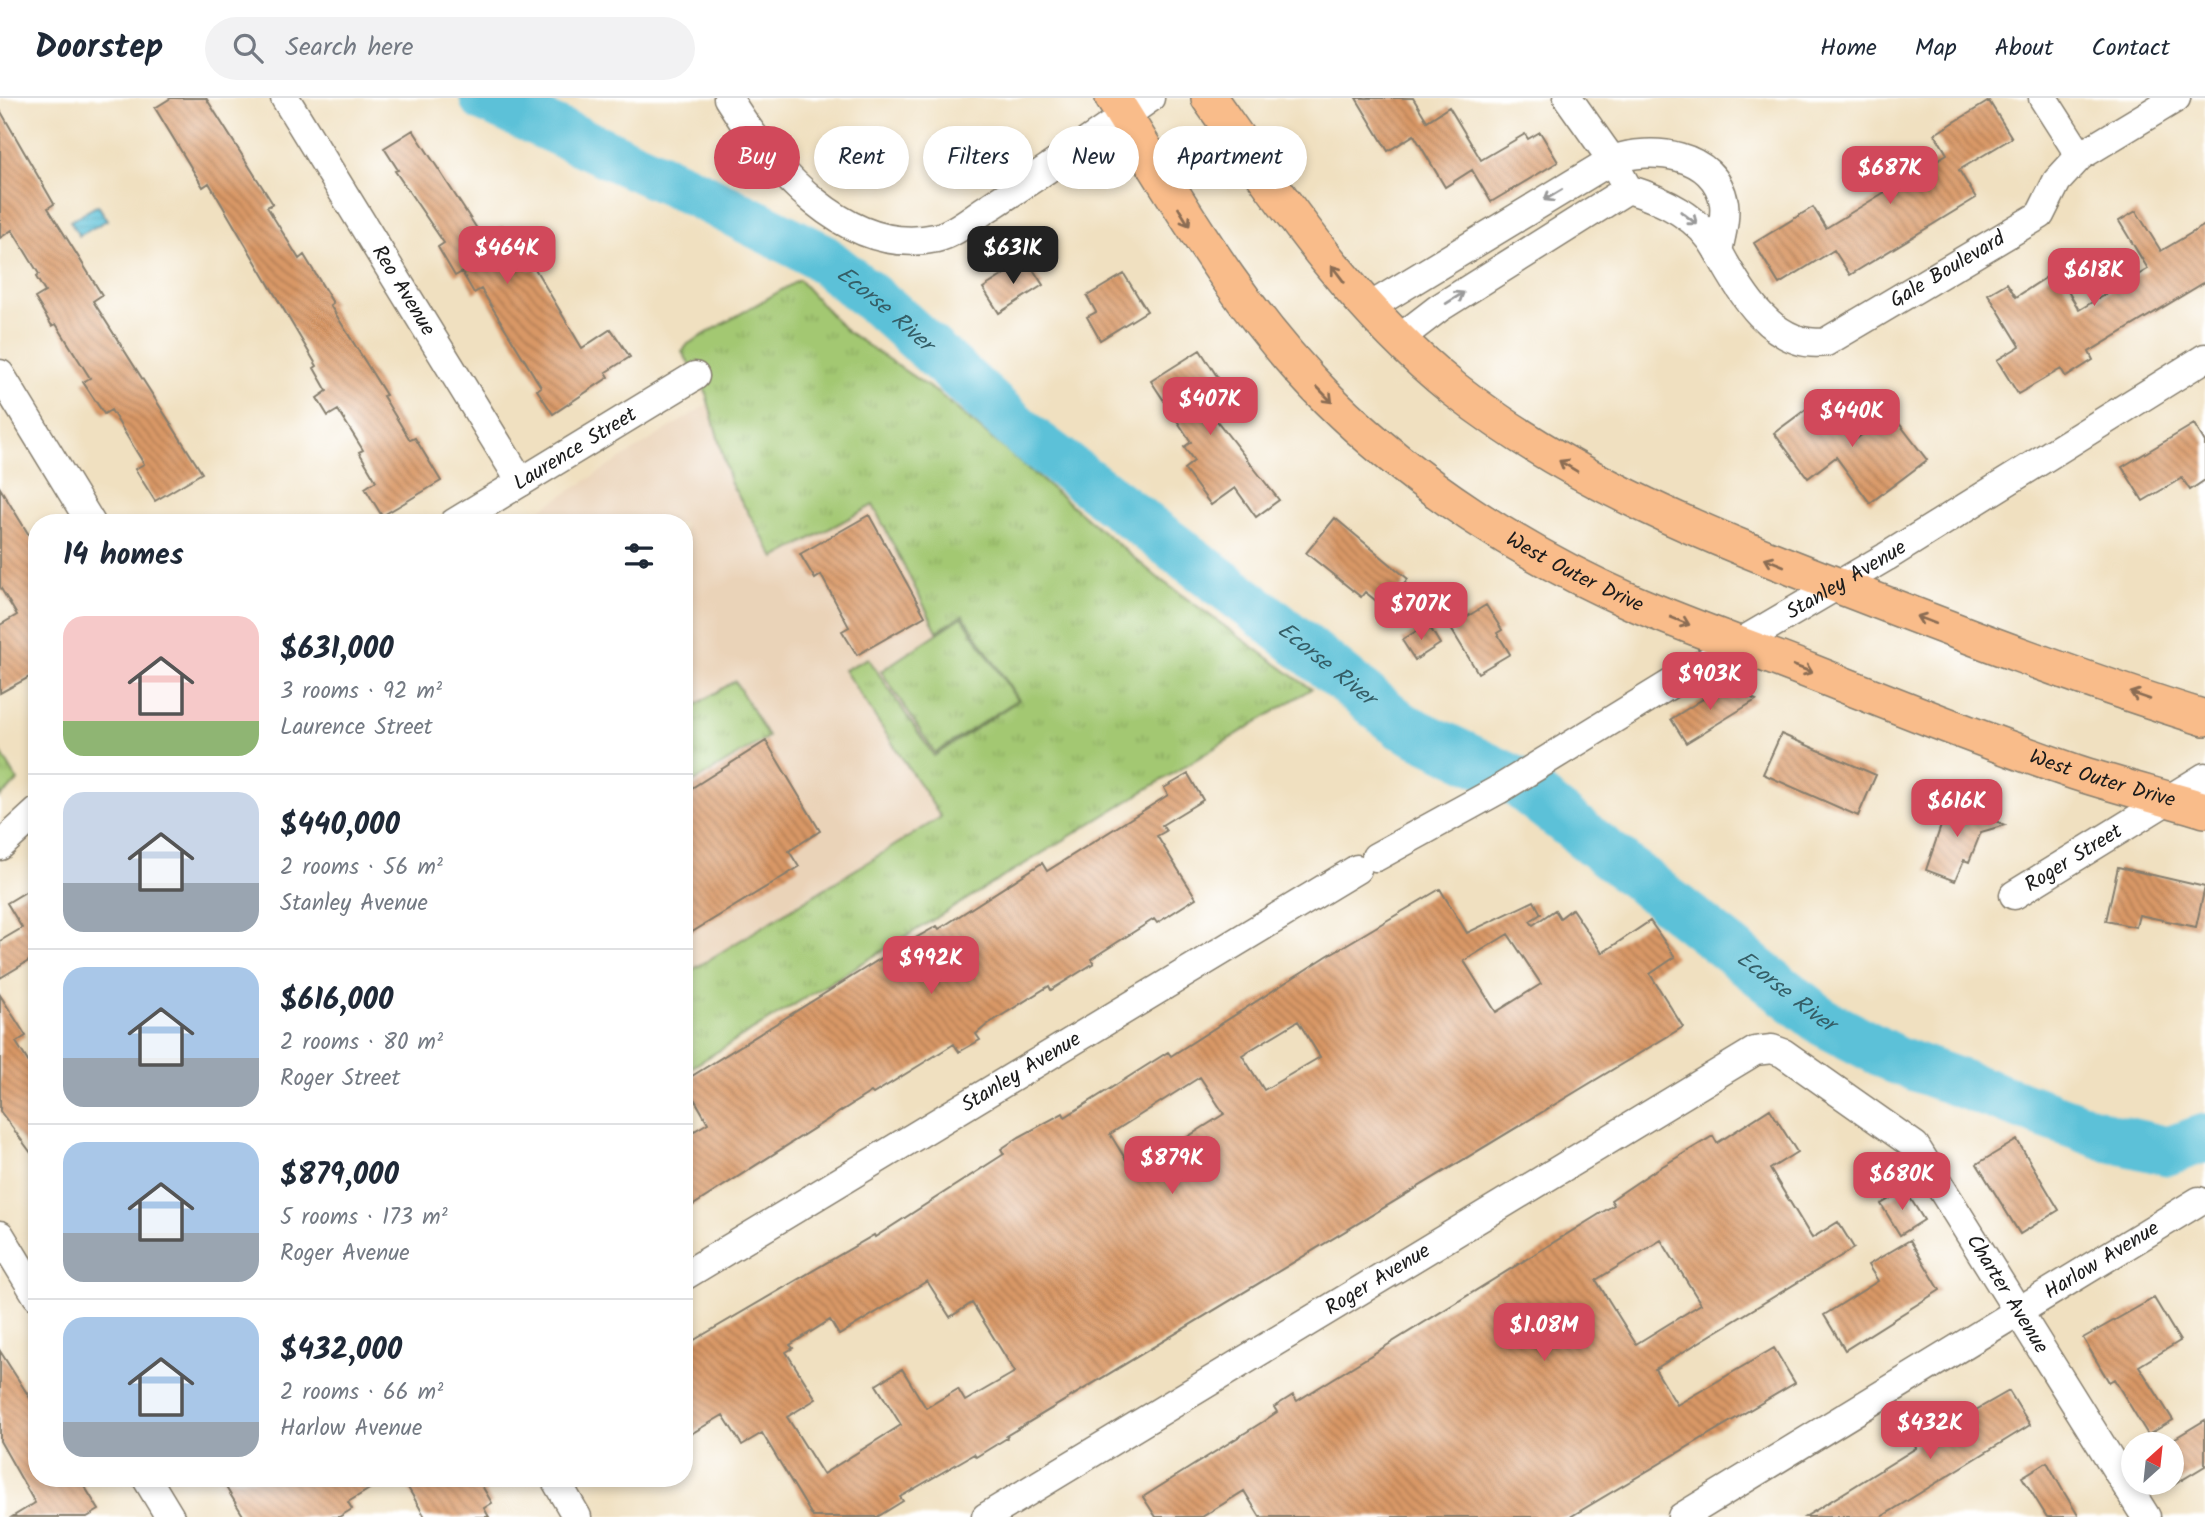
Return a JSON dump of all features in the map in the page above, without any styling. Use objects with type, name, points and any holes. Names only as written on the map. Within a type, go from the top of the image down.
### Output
[{"type":"main road","points":[[1209,98],[1266,179],[1367,309],[1453,387],[1570,468],[1698,531],[2005,650],[2205,718]]},
{"type":"main road","name":"West Outer Drive","points":[[1129,104],[1184,218],[1236,292],[1293,362],[1363,431],[1451,500],[1547,559],[1631,601],[2077,772],[2205,810]]},
{"type":"street","name":"Reo Avenue","points":[[285,98],[522,482]]},
{"type":"street","points":[[728,98],[765,149],[814,201],[846,223],[882,238],[910,242],[946,235],[1087,144],[1129,104]]},
{"type":"street","points":[[1400,338],[1439,307],[1628,189],[1612,160],[1568,98]]},
{"type":"street","points":[[2043,98],[2080,156]]},
{"type":"street","name":"Gale Boulevard","points":[[1628,189],[1657,198],[1675,208],[1712,239],[1741,293],[1761,316],[1799,340],[1815,344],[1826,342],[2040,215],[2057,181],[2080,156],[2176,98]]},
{"type":"street","points":[[1367,309],[1612,160],[1628,154],[1649,152],[1674,155],[1695,163],[1711,175],[1724,203],[1717,251]]},
{"type":"street","name":"Stanley Avenue","points":[[693,1271],[1366,863],[1498,790],[1838,586],[2205,358]]},
{"type":"street","points":[[0,374],[86,514]]},
{"type":"street","name":"Laurence Street","points":[[469,514],[695,376]]},
{"type":"street","name":"Roger Street","points":[[2014,895],[2205,777]]},
{"type":"street","points":[[0,846],[28,820]]},
{"type":"street","name":"Charter Avenue","points":[[1772,1049],[1783,1053],[1915,1146],[2146,1517]]},
{"type":"street","name":"Roger Avenue","points":[[986,1517],[1755,1051],[1772,1049]]},
{"type":"street","name":"Harlow Avenue","points":[[1682,1517],[2199,1201]]},
{"type":"street","points":[[0,1235],[28,1281]]},
{"type":"street","points":[[152,1487],[170,1517]]},
{"type":"street","points":[[560,1487],[577,1517]]},
{"type":"shaded area","points":[[845,330],[939,394],[1157,577],[1311,689],[693,1067],[693,514],[533,514],[709,403]]},
{"type":"green space","points":[[799,280],[845,330],[939,394],[1157,577],[1311,689],[693,1067],[693,969],[941,817],[844,670],[868,658],[934,756],[1019,700],[963,615],[937,631],[873,505],[775,558],[730,482],[704,386],[682,352],[688,344]]},
{"type":"green space","points":[[962,617],[1017,700],[935,753],[881,671]]},
{"type":"green space","points":[[735,681],[768,737],[693,783],[693,707]]},
{"type":"green space","points":[[0,751],[18,781],[0,797]]},
{"type":"water","points":[[98,205],[107,220],[79,236],[70,221]]},
{"type":"building","points":[[171,98],[206,98],[273,204],[267,207],[299,259],[304,255],[333,303],[330,305],[386,395],[383,396],[410,440],[415,438],[441,481],[385,514],[381,514],[365,488],[376,481],[359,452],[363,450],[338,410],[328,416],[317,398],[327,391],[314,368],[317,366],[209,183],[203,187],[155,108]]},
{"type":"building","points":[[1356,98],[1413,98],[1427,121],[1449,107],[1481,160],[1525,134],[1528,139],[1540,132],[1558,162],[1491,202],[1472,170],[1445,187],[1414,135],[1388,151]]},
{"type":"building","points":[[1989,101],[2012,138],[1959,170],[1976,198],[1850,275],[1834,250],[1779,284],[1754,243],[1813,207],[1826,228],[1947,154],[1935,134]]},
{"type":"building","points":[[0,110],[54,204],[48,208],[102,295],[93,301],[202,473],[155,501],[135,469],[144,464],[111,410],[104,414],[83,382],[90,378],[56,324],[52,326],[35,298],[45,292],[36,277],[39,274],[12,230],[0,238]]},
{"type":"building","points":[[413,130],[483,238],[502,226],[529,270],[534,267],[582,348],[611,329],[630,357],[606,372],[609,377],[553,414],[537,390],[541,387],[481,289],[474,293],[462,272],[455,276],[438,247],[444,243],[395,171],[398,170],[384,148]]},
{"type":"building","points":[[2136,211],[2161,251],[2205,225],[2205,282],[2089,352],[2093,360],[2066,377],[2061,369],[2018,394],[1997,360],[2020,346],[1988,294],[2007,283],[2016,297],[2056,271],[2079,310],[2148,269],[2119,221]]},
{"type":"building","points":[[1027,260],[1043,285],[999,313],[983,288]]},
{"type":"building","points":[[1124,274],[1147,311],[1100,340],[1087,317],[1096,312],[1087,296]]},
{"type":"building","points":[[1200,350],[1222,384],[1199,398],[1279,500],[1256,517],[1235,488],[1211,505],[1184,469],[1194,461],[1184,447],[1191,442],[1151,381]]},
{"type":"building","points":[[1820,399],[1852,442],[1891,413],[1927,460],[1870,503],[1836,457],[1808,478],[1774,433]]},
{"type":"building","points":[[2194,424],[2205,442],[2205,480],[2190,490],[2182,478],[2143,501],[2122,467]]},
{"type":"building","points":[[0,488],[28,533],[28,678],[0,693],[0,625],[17,615],[0,587]]},
{"type":"building","points":[[869,515],[925,616],[857,655],[842,631],[849,627],[821,575],[815,579],[800,554]]},
{"type":"building","points":[[1335,518],[1408,579],[1385,608],[1365,592],[1361,597],[1306,553]]},
{"type":"building","points":[[1486,605],[1502,630],[1497,633],[1510,654],[1478,673],[1450,627]]},
{"type":"building","points":[[1428,624],[1440,644],[1415,660],[1402,640]]},
{"type":"building","points":[[1724,686],[1756,700],[1686,743],[1671,719]]},
{"type":"building","points":[[1781,734],[1876,775],[1858,816],[1763,774]]},
{"type":"building","points":[[766,741],[820,831],[789,851],[799,867],[693,932],[693,787]]},
{"type":"building","points":[[1188,774],[1203,800],[1162,825],[1166,831],[1157,836],[1196,898],[1157,923],[1154,919],[1091,959],[1094,963],[1051,990],[1049,986],[988,1024],[976,1034],[980,1040],[959,1052],[954,1044],[873,1094],[871,1092],[693,1205],[693,1132],[708,1123],[693,1097],[693,1075],[896,949],[937,926],[939,929],[1042,863],[1047,871],[1168,795],[1164,788]]},
{"type":"building","points":[[1939,796],[2005,825],[1981,832],[1969,862],[1964,860],[1955,881],[1926,870],[1945,814]]},
{"type":"building","points":[[2118,867],[2205,887],[2196,927],[2139,915],[2136,927],[2106,921]]},
{"type":"building","points":[[1440,889],[1467,933],[1534,901],[1541,914],[1530,921],[1533,925],[1555,910],[1560,918],[1572,909],[1602,953],[1650,921],[1675,957],[1650,974],[1683,1027],[1006,1436],[1007,1438],[976,1457],[974,1454],[900,1497],[903,1501],[877,1517],[813,1517],[762,1433],[742,1445],[723,1415],[693,1433],[693,1341],[874,1235],[875,1237],[1004,1154],[1001,1149],[1019,1137],[1063,1113],[1065,1117],[1168,1052],[1171,1056],[1327,956]],"holes":[[[1508,934],[1541,984],[1496,1012],[1464,961]],[[1298,1021],[1320,1057],[1264,1090],[1242,1055]],[[1200,1077],[1224,1114],[1133,1171],[1110,1134]],[[927,1281],[950,1317],[972,1303],[1015,1372],[965,1401],[958,1389],[926,1408],[902,1369],[876,1385],[901,1425],[823,1474],[787,1417],[816,1399],[786,1352],[793,1348],[790,1345],[830,1320],[839,1335]]]},
{"type":"building","points":[[28,890],[28,961],[0,978],[0,941],[22,928],[7,903]]},
{"type":"building","points":[[0,995],[26,1036],[16,1042],[28,1061],[28,1149],[0,1111]]},
{"type":"building","points":[[1770,1109],[1797,1152],[1770,1169],[1812,1238],[1838,1222],[1854,1248],[1655,1369],[1677,1405],[1774,1348],[1795,1383],[1570,1517],[1260,1517],[1244,1491],[1202,1517],[1156,1517],[1143,1497],[1264,1421],[1277,1412],[1274,1407],[1293,1395],[1297,1401],[1614,1205],[1611,1200],[1651,1173],[1713,1136],[1717,1143]],"holes":[[[1661,1240],[1701,1304],[1636,1344],[1596,1280]]]},
{"type":"building","points":[[2017,1140],[2059,1210],[2020,1234],[1977,1164]]},
{"type":"building","points":[[1905,1190],[1924,1220],[1900,1235],[1881,1204]]},
{"type":"building","points":[[1910,1240],[1940,1290],[1845,1350],[1824,1315],[1878,1281],[1868,1265]]},
{"type":"building","points":[[2154,1298],[2180,1341],[2139,1366],[2173,1420],[2153,1432],[2146,1432],[2114,1379],[2109,1382],[2083,1338]]},
{"type":"building","points":[[0,1351],[28,1395],[28,1487],[85,1487],[99,1510],[87,1517],[12,1517],[35,1503],[0,1441]]},
{"type":"building","points":[[2009,1391],[2030,1425],[1881,1517],[1805,1517],[1916,1448],[1915,1445]]},
{"type":"building","points":[[2205,1420],[2205,1466],[2184,1479],[2184,1433]]},
{"type":"building","points":[[2047,1462],[2079,1517],[2047,1517],[2022,1477]]},
{"type":"building","points":[[226,1487],[373,1487],[348,1502],[352,1509],[339,1517],[244,1517]]},
{"type":"building","points":[[408,1487],[483,1487],[492,1503],[484,1508],[489,1517],[425,1517]]},
{"type":"waterway","name":"Ecorse River","points":[[484,98],[699,195],[818,255],[888,311],[1026,436],[1263,614],[1402,726],[1511,778],[1823,1022],[1896,1060],[2111,1138],[2168,1151],[2205,1138]]}]
